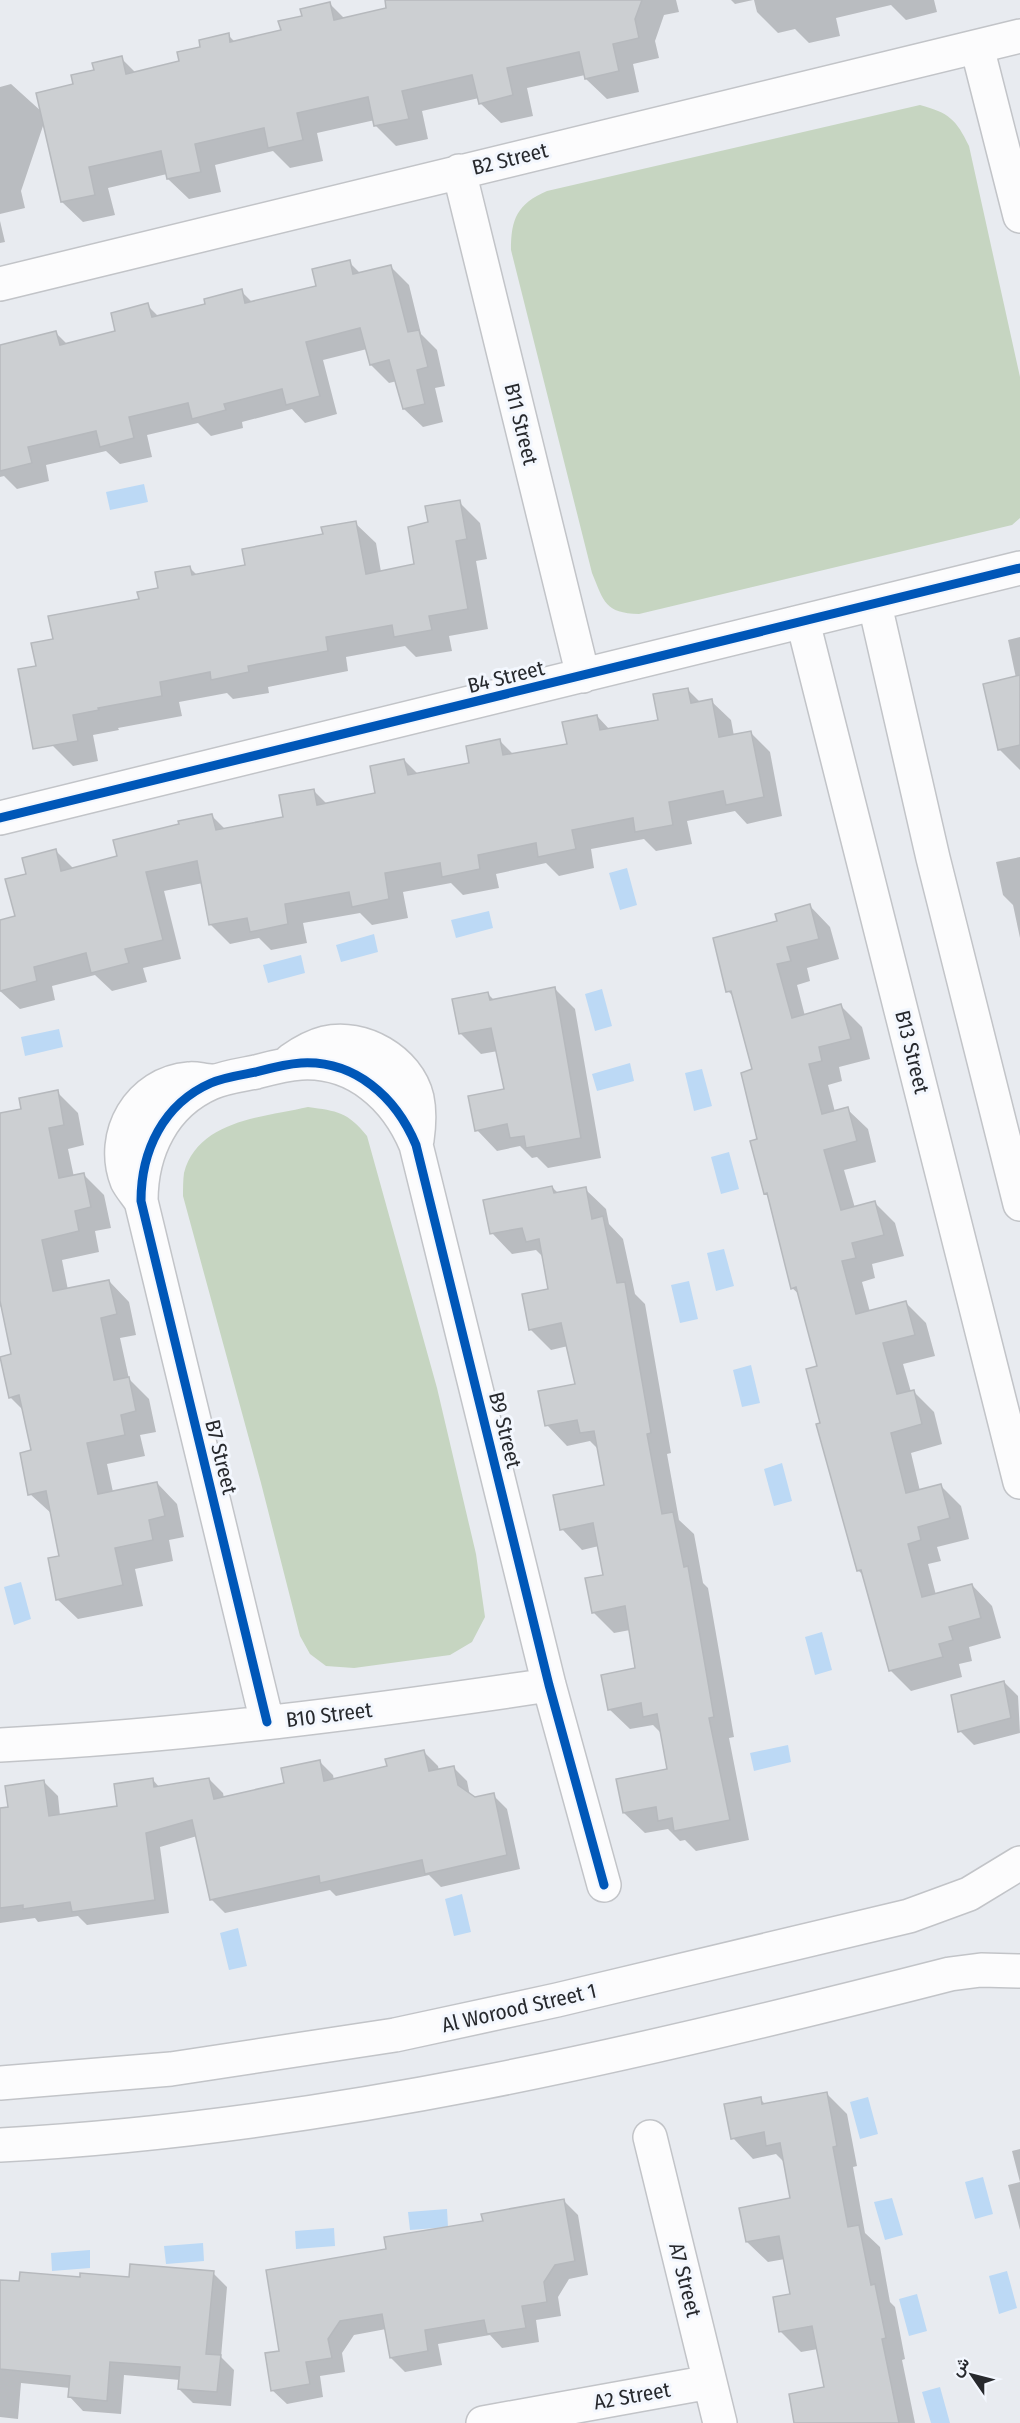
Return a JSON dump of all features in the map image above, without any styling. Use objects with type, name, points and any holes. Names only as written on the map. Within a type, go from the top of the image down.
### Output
[{"type":"street","name":"B2 Street","points":[[0,284],[1020,36]]},
{"type":"street","points":[[977,47],[1020,216]]},
{"type":"street","name":"B11 Street","points":[[459,171],[583,676]]},
{"type":"street","name":"B4 Street","points":[[0,818],[1020,568]]},
{"type":"street","points":[[875,605],[933,858],[1020,1204]]},
{"type":"street","name":"B13 Street","points":[[803,622],[1020,1482]]},
{"type":"street","name":"B9 Street","points":[[141,1201],[127,1182],[121,1159],[122,1136],[131,1114],[146,1096],[166,1084],[190,1079],[213,1082],[284,1064],[321,1064],[340,1068],[373,1085],[399,1111],[416,1144],[549,1685],[604,1885]]},
{"type":"street","name":"B7 Street","points":[[141,1201],[267,1722]]},
{"type":"street","name":"B10 Street","points":[[0,1745],[154,1735],[324,1717],[549,1685]]},
{"type":"street","name":"Al Worood Street 1","points":[[0,2083],[171,2069],[395,2035],[476,2019],[909,1916],[969,1894],[1020,1863]]},
{"type":"street","points":[[0,2145],[177,2132],[403,2098],[569,2066],[950,1974],[981,1970],[1020,1971]]},
{"type":"street","name":"A7 Street","points":[[650,2137],[720,2423]]},
{"type":"street","name":"A2 Street","points":[[483,2423],[710,2382]]},
{"type":"green space","points":[[920,105],[951,118],[969,146],[1020,377],[1020,518],[1012,525],[639,614],[612,608],[603,598],[592,573],[511,250],[514,221],[522,207],[547,191]]},
{"type":"green space","points":[[308,1107],[348,1117],[367,1136],[437,1388],[476,1554],[485,1617],[472,1642],[450,1655],[354,1668],[326,1666],[310,1654],[300,1636],[183,1196],[184,1173],[192,1155],[203,1142],[218,1131],[253,1118]]},
{"type":"water","points":[[144,484],[148,502],[110,510],[106,492]]},
{"type":"water","points":[[627,868],[637,905],[620,910],[609,873]]},
{"type":"water","points":[[489,911],[493,928],[456,938],[451,920]]},
{"type":"water","points":[[374,934],[378,952],[341,962],[336,945]]},
{"type":"water","points":[[301,955],[305,973],[268,983],[263,965]]},
{"type":"water","points":[[602,989],[612,1026],[595,1031],[585,994]]},
{"type":"water","points":[[59,1029],[63,1047],[25,1056],[21,1037]]},
{"type":"water","points":[[630,1063],[634,1081],[597,1091],[592,1074]]},
{"type":"water","points":[[702,1069],[712,1106],[694,1111],[685,1073]]},
{"type":"water","points":[[729,1152],[739,1189],[721,1194],[711,1157]]},
{"type":"water","points":[[724,1249],[734,1286],[716,1291],[707,1253]]},
{"type":"water","points":[[689,1281],[698,1319],[680,1323],[671,1285]]},
{"type":"water","points":[[751,1365],[760,1403],[742,1407],[733,1370]]},
{"type":"water","points":[[782,1463],[792,1501],[774,1506],[764,1469]]},
{"type":"water","points":[[21,1582],[31,1619],[14,1625],[4,1587]]},
{"type":"water","points":[[822,1632],[832,1670],[815,1675],[805,1637]]},
{"type":"water","points":[[788,1745],[791,1762],[754,1771],[750,1753]]},
{"type":"water","points":[[462,1894],[471,1932],[454,1936],[445,1899]]},
{"type":"water","points":[[238,1928],[247,1966],[229,1970],[220,1933]]},
{"type":"water","points":[[868,2097],[878,2134],[860,2139],[850,2102]]},
{"type":"water","points":[[983,2177],[993,2214],[975,2219],[965,2182]]},
{"type":"water","points":[[892,2198],[903,2235],[885,2240],[874,2202]]},
{"type":"water","points":[[447,2209],[448,2227],[410,2230],[408,2212]]},
{"type":"water","points":[[334,2228],[335,2246],[296,2249],[295,2231]]},
{"type":"water","points":[[203,2243],[204,2261],[166,2264],[164,2246]]},
{"type":"water","points":[[90,2250],[90,2268],[52,2271],[51,2253]]},
{"type":"water","points":[[1007,2271],[1017,2308],[999,2314],[989,2276]]},
{"type":"water","points":[[917,2294],[927,2331],[909,2336],[899,2299]]},
{"type":"water","points":[[940,2387],[950,2423],[931,2423],[922,2392]]},
{"type":"building","points":[[385,0],[642,0],[635,19],[639,38],[613,44],[619,71],[585,79],[579,52],[507,68],[513,95],[479,104],[472,75],[402,91],[409,119],[374,126],[368,97],[297,113],[303,140],[268,148],[264,128],[195,144],[201,172],[167,179],[161,151],[89,167],[95,195],[61,202],[36,93],[73,84],[71,75],[94,70],[92,63],[122,56],[126,74],[179,61],[177,52],[200,47],[199,40],[229,33],[230,42],[281,30],[278,21],[302,16],[300,9],[330,2],[334,20],[386,8]]},
{"type":"building","points":[[350,260],[353,274],[391,265],[408,332],[419,330],[428,367],[417,370],[425,404],[403,409],[389,360],[370,365],[360,328],[306,342],[320,396],[286,405],[282,389],[224,404],[226,410],[192,419],[188,403],[129,417],[134,438],[100,447],[96,431],[28,447],[32,463],[0,471],[0,345],[56,331],[60,345],[115,331],[111,313],[148,303],[152,317],[205,304],[204,299],[242,289],[245,303],[316,286],[312,269]]},
{"type":"building","points":[[460,500],[467,539],[456,541],[468,609],[429,616],[432,630],[394,637],[392,625],[326,637],[328,651],[248,666],[249,672],[211,680],[210,672],[160,682],[162,696],[73,715],[78,741],[33,749],[18,669],[36,666],[31,643],[53,639],[48,616],[139,599],[137,592],[158,588],[155,572],[190,566],[192,575],[245,565],[242,549],[323,534],[321,527],[356,521],[366,574],[414,564],[408,527],[428,522],[425,506]]},
{"type":"building","points":[[1020,675],[1020,745],[998,750],[983,684]]},
{"type":"building","points":[[688,688],[691,703],[712,699],[719,737],[751,731],[764,797],[726,805],[723,791],[669,802],[673,825],[635,832],[633,818],[572,830],[576,849],[538,857],[536,843],[478,855],[480,869],[442,877],[440,863],[385,873],[389,899],[352,907],[349,892],[285,904],[288,924],[250,932],[247,918],[209,925],[197,861],[146,872],[163,940],[125,949],[129,963],[91,973],[86,953],[34,967],[37,981],[0,991],[0,920],[15,916],[5,879],[26,874],[22,858],[56,849],[61,871],[117,856],[113,840],[179,824],[178,821],[212,814],[216,830],[283,817],[279,795],[314,789],[317,805],[375,793],[370,766],[404,759],[408,775],[469,763],[466,746],[500,739],[503,755],[567,744],[562,722],[597,715],[600,730],[658,720],[653,694]]},
{"type":"building","points":[[810,904],[819,939],[787,947],[791,961],[777,964],[792,1018],[841,1004],[851,1039],[819,1047],[822,1061],[809,1064],[822,1114],[848,1107],[857,1141],[824,1150],[841,1210],[875,1201],[884,1235],[852,1243],[856,1258],[842,1261],[856,1314],[906,1301],[915,1335],[883,1343],[897,1394],[914,1390],[922,1424],[891,1433],[906,1493],[941,1484],[950,1518],[918,1527],[921,1540],[908,1544],[922,1597],[972,1584],[981,1618],[949,1627],[953,1640],[939,1644],[943,1657],[889,1671],[861,1570],[857,1571],[816,1424],[820,1423],[806,1369],[817,1366],[796,1287],[791,1289],[767,1193],[764,1194],[750,1141],[757,1139],[741,1073],[752,1069],[731,991],[726,992],[713,938],[777,921],[775,914]]},
{"type":"building","points":[[555,987],[581,1138],[526,1148],[524,1136],[510,1138],[507,1124],[475,1131],[468,1096],[504,1089],[491,1028],[459,1034],[452,999],[488,992],[490,1000]]},
{"type":"building","points":[[58,1090],[64,1125],[49,1128],[59,1178],[84,1173],[91,1207],[75,1211],[79,1231],[42,1240],[53,1291],[109,1280],[117,1314],[101,1318],[114,1380],[129,1377],[136,1411],[121,1415],[125,1435],[87,1443],[98,1494],[157,1482],[165,1516],[149,1520],[153,1540],[115,1548],[123,1585],[56,1600],[48,1558],[59,1556],[46,1491],[28,1495],[20,1453],[31,1450],[19,1395],[9,1398],[0,1357],[11,1354],[0,1301],[0,1113],[21,1109],[19,1098]]},
{"type":"building","points":[[552,1186],[554,1193],[586,1187],[592,1219],[603,1216],[617,1283],[625,1282],[651,1433],[647,1434],[662,1514],[673,1512],[684,1567],[688,1566],[714,1717],[709,1718],[730,1820],[674,1831],[672,1818],[658,1821],[656,1807],[623,1813],[616,1779],[667,1769],[657,1714],[643,1717],[641,1703],[608,1710],[601,1675],[635,1668],[625,1606],[592,1613],[585,1578],[603,1575],[593,1523],[560,1530],[553,1495],[604,1485],[594,1431],[580,1433],[577,1420],[545,1426],[538,1391],[575,1384],[561,1323],[529,1330],[522,1294],[548,1289],[539,1239],[526,1242],[522,1228],[490,1234],[483,1200]]},
{"type":"building","points":[[1004,1681],[1011,1718],[958,1732],[951,1695]]},
{"type":"building","points":[[424,1750],[429,1771],[454,1766],[458,1785],[475,1797],[494,1793],[507,1855],[425,1874],[422,1860],[320,1883],[319,1876],[210,1900],[192,1820],[146,1833],[155,1900],[72,1912],[70,1902],[23,1909],[23,1905],[0,1908],[0,1808],[8,1807],[5,1786],[44,1780],[49,1816],[117,1806],[114,1784],[153,1778],[154,1787],[209,1778],[214,1799],[284,1783],[281,1768],[320,1760],[324,1781],[387,1766],[385,1759]]},
{"type":"building","points":[[827,2092],[837,2146],[833,2147],[848,2227],[859,2225],[871,2285],[875,2284],[886,2338],[882,2339],[899,2423],[794,2423],[789,2394],[824,2387],[812,2326],[779,2332],[773,2297],[790,2294],[779,2236],[746,2242],[739,2208],[790,2198],[780,2143],[766,2146],[764,2132],[731,2139],[724,2104],[761,2097],[762,2104]]},
{"type":"building","points":[[564,2199],[575,2261],[555,2265],[544,2282],[547,2302],[522,2306],[526,2328],[487,2334],[484,2320],[425,2330],[428,2351],[390,2358],[382,2314],[340,2321],[328,2339],[332,2358],[306,2362],[310,2384],[271,2391],[265,2353],[279,2351],[266,2270],[386,2249],[384,2237],[483,2221],[481,2214]]},
{"type":"building","points":[[130,2264],[214,2271],[206,2354],[221,2355],[217,2392],[178,2389],[180,2367],[110,2362],[107,2401],[68,2397],[70,2376],[0,2369],[0,2280],[19,2281],[20,2272],[80,2277],[80,2273],[129,2277]]},
{"type":"cycle path","points":[[0,818],[1020,568]]},
{"type":"cycle path","points":[[267,1722],[141,1201],[142,1182],[150,1147],[158,1131],[168,1116],[194,1092],[222,1079],[278,1066],[301,1063],[321,1064],[356,1075],[371,1085],[397,1112],[416,1145],[549,1685],[604,1885]]}]
